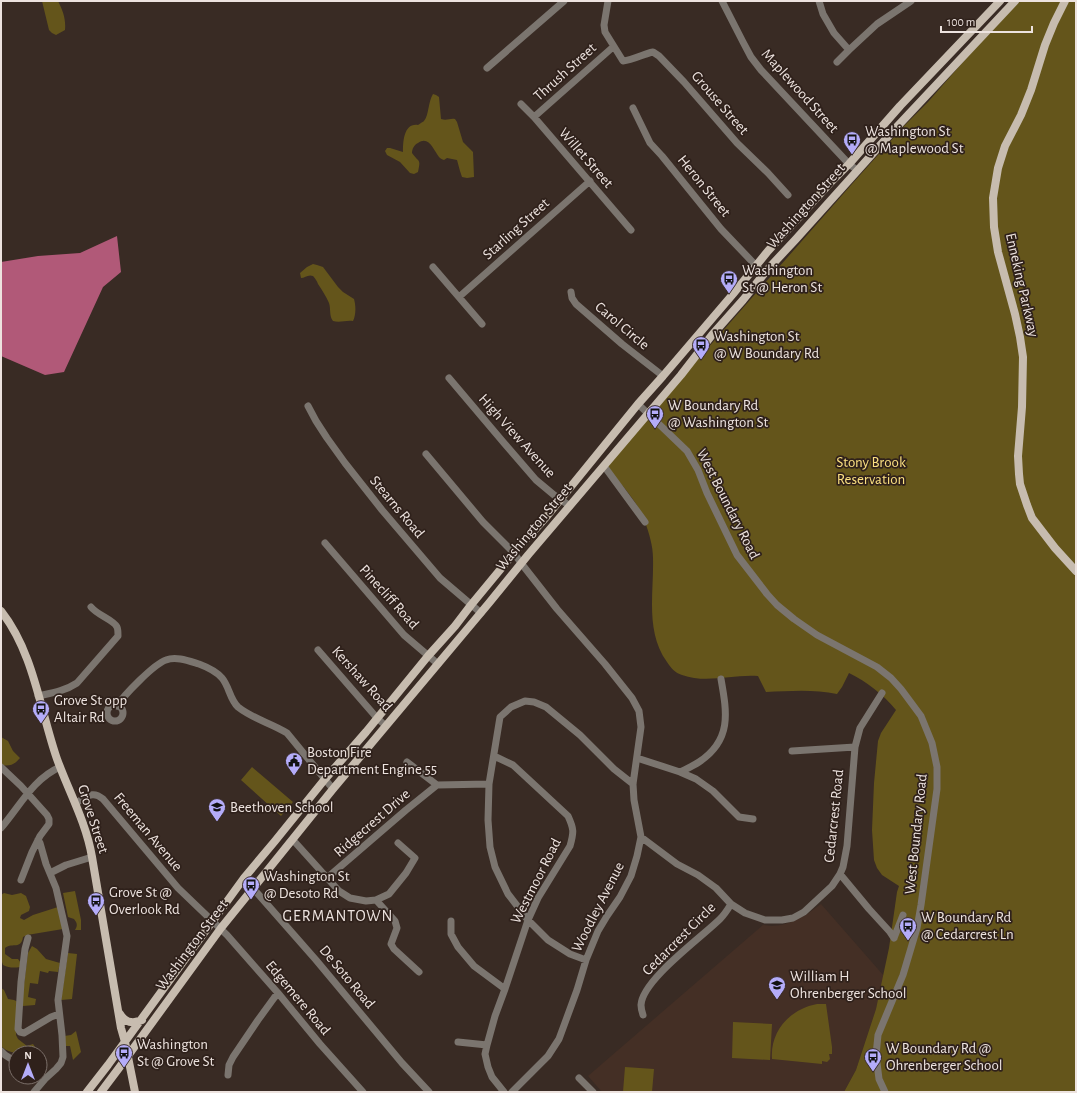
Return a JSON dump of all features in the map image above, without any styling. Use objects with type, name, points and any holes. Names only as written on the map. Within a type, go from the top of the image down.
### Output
[{"type":"main road","name":"Washington Street","points":[[87,1092],[142,1020],[244,878],[325,779],[455,626],[514,553],[561,500],[638,404],[733,294],[756,265],[900,106],[1000,1]]},
{"type":"main road","name":"Washington Street","points":[[101,1092],[221,928],[333,789],[712,335],[764,274],[892,131],[1016,1]]},
{"type":"main road","name":"Enneking Parkway","points":[[1065,1],[1054,22],[1045,45],[1022,115],[1006,146],[998,168],[993,198],[994,227],[998,252],[1016,320],[1023,357],[1022,407],[1018,456],[1020,484],[1032,518],[1055,548],[1076,571]]},
{"type":"main road","name":"Grove Street","points":[[1,612],[20,643],[31,671],[60,767],[86,832],[92,857],[120,1013],[121,1028],[135,1092]]},
{"type":"main road","points":[[120,1013],[122,1018],[127,1022],[142,1020]]},
{"type":"street","points":[[487,68],[564,1]]},
{"type":"street","points":[[608,1],[604,25],[605,32],[613,47]]},
{"type":"street","name":"Maplewood Street","points":[[722,1],[751,58],[849,164],[857,170]]},
{"type":"street","points":[[819,1],[823,14],[834,33],[849,50]]},
{"type":"street","points":[[837,62],[877,24],[911,1]]},
{"type":"street","name":"Grouse Street","points":[[613,47],[623,61],[653,52],[659,56],[684,82],[737,143],[788,195]]},
{"type":"street","name":"Thrush Street","points":[[534,117],[613,47]]},
{"type":"street","name":"Willet Street","points":[[521,104],[590,181],[631,230]]},
{"type":"street","name":"Heron Street","points":[[633,108],[650,142],[721,229],[764,274]]},
{"type":"street","name":"Starling Street","points":[[459,297],[590,181]]},
{"type":"street","points":[[433,266],[482,324]]},
{"type":"street","name":"Carol Circle","points":[[571,292],[572,298],[576,304],[622,344],[663,376]]},
{"type":"street","name":"High View Avenue","points":[[449,378],[536,480],[570,506]]},
{"type":"street","name":"West Boundary Road","points":[[638,404],[686,451],[698,470],[707,493],[737,555],[767,594],[794,619],[817,635],[877,667],[891,678],[921,716],[932,743],[937,767],[937,789],[922,905],[903,975],[878,1035],[876,1055],[879,1079],[885,1092]]},
{"type":"street","name":"Stearns Road","points":[[308,406],[327,438],[382,510],[440,578],[481,613]]},
{"type":"street","name":"Woodley Avenue","points":[[426,454],[483,522],[514,553],[557,609],[605,664],[632,698],[638,711],[641,727],[633,784],[634,800],[641,837],[631,876],[620,897],[598,931],[586,960],[559,1039],[548,1056],[512,1092]]},
{"type":"street","points":[[604,466],[645,522]]},
{"type":"street","name":"Pinecliff Road","points":[[325,543],[404,635],[438,664]]},
{"type":"street","points":[[38,696],[70,688],[77,683],[118,636],[117,627],[115,624],[96,613],[91,607]]},
{"type":"street","name":"Kershaw Road","points":[[318,650],[377,718],[386,726]]},
{"type":"street","points":[[117,706],[122,698],[153,668],[165,660],[175,658],[212,669],[222,678],[237,706],[250,715],[287,733],[333,789]]},
{"type":"street","points":[[680,772],[700,762],[715,749],[722,736],[726,719],[721,679]]},
{"type":"street","name":"Cedarcrest Road","points":[[641,837],[678,864],[698,875],[716,888],[731,904],[745,913],[765,920],[782,920],[793,918],[804,912],[832,886],[843,867],[847,846],[855,747],[860,728],[882,692]]},
{"type":"street","points":[[586,960],[570,954],[548,940],[528,920],[508,894],[495,867],[490,846],[488,820],[489,784],[500,717],[511,707],[525,701],[534,702],[546,707],[580,735],[633,784]]},
{"type":"street","points":[[792,751],[855,747]]},
{"type":"street","name":"Westmoor Road","points":[[494,756],[513,765],[568,816],[573,827],[570,846],[538,898],[528,920],[487,1044],[485,1054],[490,1072],[492,1077],[504,1092]]},
{"type":"street","points":[[637,758],[680,772],[696,779],[713,791],[739,817],[753,819]]},
{"type":"street","points":[[407,762],[437,785],[489,784]]},
{"type":"street","points":[[1,767],[28,793],[49,819],[49,824],[32,852],[22,880]]},
{"type":"street","points":[[1,828],[43,776],[60,767]]},
{"type":"street","name":"Ridgecrest Drive","points":[[293,840],[327,878],[437,785]]},
{"type":"street","name":"Freeman Avenue","points":[[75,803],[92,794],[101,797],[178,888],[213,921]]},
{"type":"street","points":[[38,840],[56,888],[66,936],[58,995],[63,1057],[61,1063],[56,1069],[48,1074]]},
{"type":"street","points":[[327,878],[339,891],[350,898],[366,901],[376,900],[389,894],[406,873],[415,858],[398,843]]},
{"type":"street","points":[[50,873],[66,864],[92,857]]},
{"type":"street","name":"West Boundary Road","points":[[840,874],[894,938],[903,915]]},
{"type":"street","name":"De Soto Road","points":[[244,878],[316,960],[402,1063],[429,1092]]},
{"type":"street","points":[[376,900],[396,921],[397,928],[390,944],[419,972]]},
{"type":"street","name":"Cedarcrest Circle","points":[[643,1014],[641,1004],[645,993],[654,979],[721,918],[731,904]]},
{"type":"street","name":"Edgemere Road","points":[[213,921],[221,928],[363,1092]]},
{"type":"street","points":[[451,921],[451,934],[458,947],[474,966],[505,989]]},
{"type":"street","points":[[28,938],[25,949],[21,982],[18,1026],[20,1032],[24,1033],[59,1014]]},
{"type":"street","points":[[228,1075],[229,1065],[233,1057],[278,993]]},
{"type":"street","points":[[458,1042],[487,1044]]},
{"type":"street","points":[[579,1078],[593,1092]]},
{"type":"shaded area","points":[[117,236],[121,272],[103,287],[64,372],[45,375],[1,356],[1,262],[38,256],[80,253]]},
{"type":"shaded area","name":"William H Ohrenberger School","points":[[821,904],[884,976],[876,1009],[856,1070],[844,1092],[602,1092],[588,1076],[763,925],[782,925],[791,922],[806,915]]},
{"type":"green space","points":[[42,1],[58,1],[64,15],[65,30],[56,35],[49,30]]},
{"type":"green space","name":"Stony Brook Reservation","points":[[1020,1],[1076,1],[1076,1092],[844,1092],[856,1070],[876,1009],[889,948],[899,886],[882,875],[877,868],[874,860],[872,830],[878,741],[881,733],[896,710],[874,689],[849,673],[837,694],[810,691],[766,692],[758,676],[701,679],[691,678],[675,672],[660,650],[653,625],[653,553],[642,514],[622,485],[604,466],[852,184]]},
{"type":"green space","points":[[433,94],[439,97],[441,119],[455,119],[463,142],[473,152],[474,177],[462,177],[457,160],[447,158],[444,160],[441,159],[431,145],[425,141],[422,141],[414,146],[413,149],[412,153],[419,162],[418,172],[414,174],[410,173],[400,162],[387,155],[385,151],[387,148],[390,148],[403,152],[403,143],[407,130],[413,125],[418,125],[424,121]]},
{"type":"green space","points":[[313,264],[323,267],[338,287],[354,299],[355,316],[353,321],[333,321],[329,303],[313,276],[301,278],[300,273]]},
{"type":"green space","points":[[1,737],[8,741],[13,751],[20,758],[16,762],[7,766],[1,765]]},
{"type":"green space","points":[[252,767],[293,802],[281,816],[241,780]]},
{"type":"green space","points":[[75,891],[81,920],[81,930],[75,930],[77,925],[76,922],[74,919],[68,917],[63,893]]},
{"type":"green space","points":[[4,893],[12,895],[21,893],[26,896],[30,907],[29,911],[21,915],[20,918],[24,920],[33,915],[58,907],[63,929],[27,935],[23,937],[19,945],[8,946],[5,948],[5,954],[12,959],[18,959],[21,963],[20,967],[12,968],[5,966],[3,965],[1,959],[1,895]]},
{"type":"green space","points":[[32,946],[37,949],[46,959],[60,963],[58,972],[49,971],[48,973],[40,971],[38,984],[30,983],[28,997],[36,999],[35,1005],[23,1006],[23,992],[28,953]]},
{"type":"green space","points":[[68,953],[77,954],[72,999],[61,1000]]},
{"type":"green space","points":[[1,988],[4,990],[8,999],[18,1002],[16,1035],[18,1039],[26,1045],[8,1045],[8,1050],[1,1046]]},
{"type":"green space","points":[[817,1004],[826,1004],[832,1047],[832,1054],[829,1054],[830,1059],[827,1062],[822,1061],[822,1064],[772,1059],[774,1039],[784,1023],[790,1016],[798,1011]]},
{"type":"green space","points":[[733,1022],[772,1024],[770,1060],[732,1058]]},
{"type":"green space","points":[[76,1031],[81,1052],[73,1060],[70,1046],[65,1046],[64,1036],[71,1035]]},
{"type":"green space","points":[[625,1067],[654,1069],[652,1092],[623,1092]]},
{"type":"place","name":"Washington St @ Maplewood St","points":[[852,155]]},
{"type":"place","name":"Washington St @ Heron St","points":[[729,294]]},
{"type":"place","name":"Washington St @ W Boundary Rd","points":[[701,360]]},
{"type":"place","name":"W Boundary Rd @ Washington St","points":[[655,429]]},
{"type":"place","name":"Grove St opp Altair Rd","points":[[41,724]]},
{"type":"place","name":"Boston Fire Department Engine 55","points":[[294,776]]},
{"type":"place","name":"Beethoven School","points":[[217,822]]},
{"type":"place","name":"Washington St @ Desoto Rd","points":[[251,900]]},
{"type":"place","name":"Grove St @ Overlook Rd","points":[[96,916]]},
{"type":"place","name":"W Boundary Rd @ Cedarcrest Ln","points":[[908,941]]},
{"type":"place","name":"William H Ohrenberger School","points":[[777,1000]]},
{"type":"place","name":"Washington St @ Grove St","points":[[124,1068]]},
{"type":"place","name":"W Boundary Rd @ Ohrenberger School","points":[[873,1072]]},
{"type":"district","name":"GERMANTOWN","points":[[338,916]]}]
